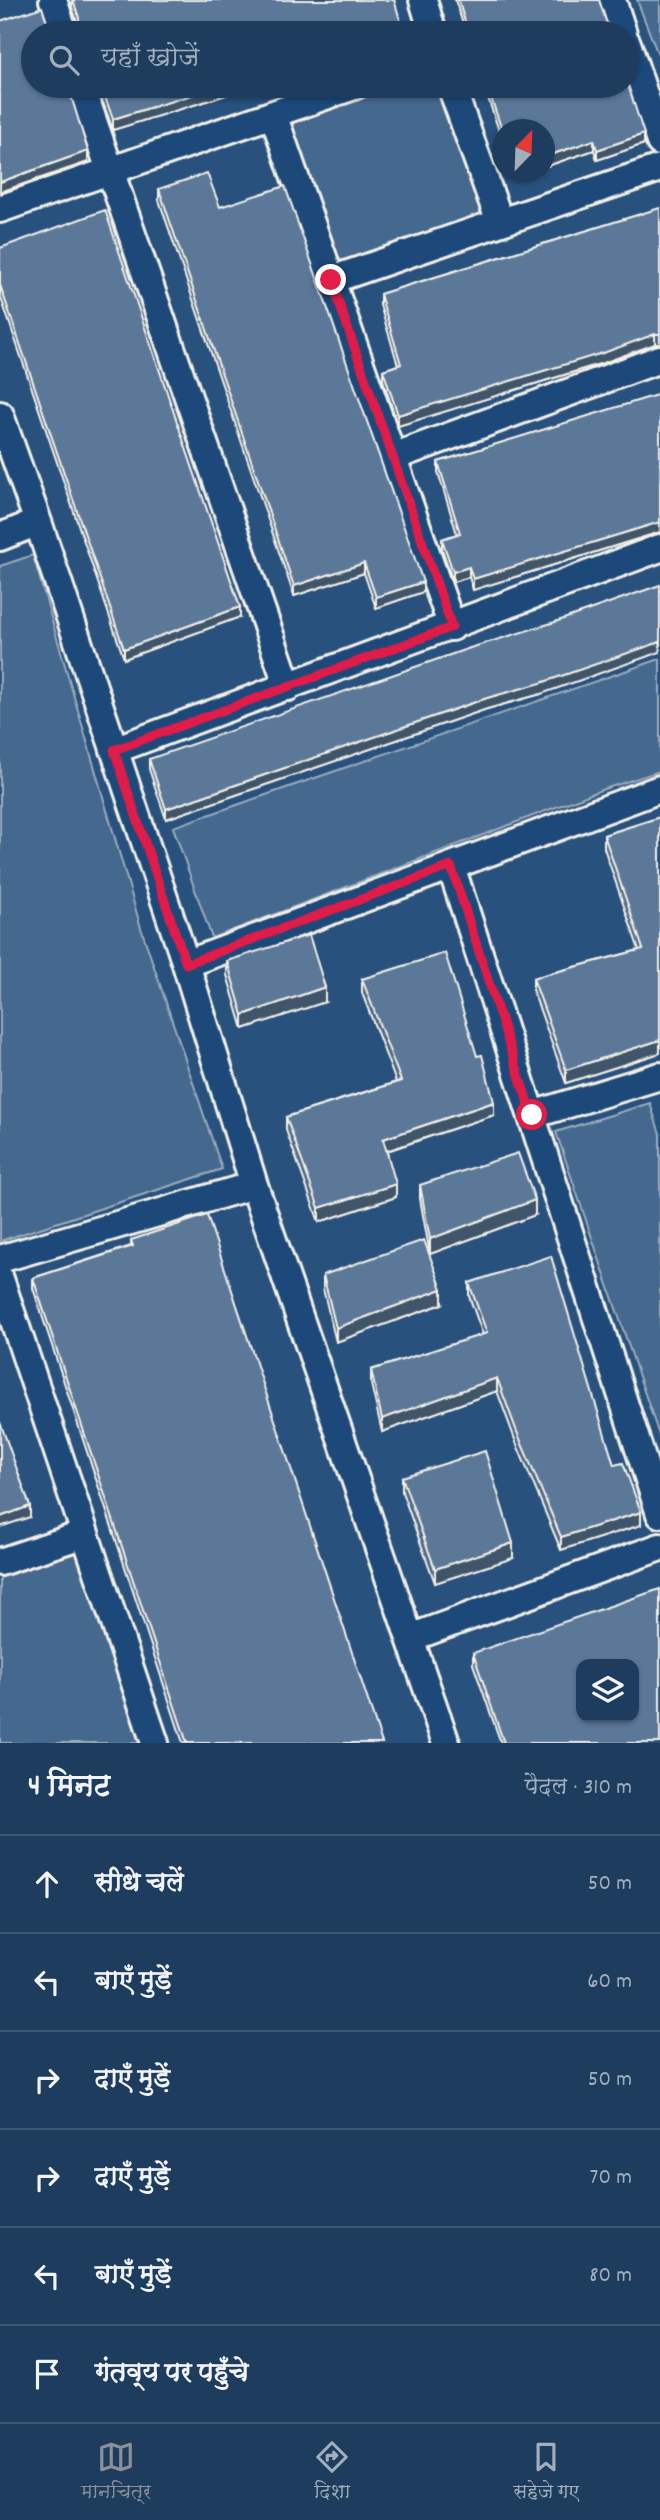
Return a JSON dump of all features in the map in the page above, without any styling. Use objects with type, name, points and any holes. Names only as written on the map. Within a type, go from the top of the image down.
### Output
[{"type":"street","points":[[423,0],[429,21]]},
{"type":"street","points":[[612,0],[619,21]]},
{"type":"street","points":[[57,1],[61,21]]},
{"type":"street","points":[[639,79],[660,142]]},
{"type":"street","points":[[85,98],[288,687]]},
{"type":"street","points":[[0,209],[319,98]]},
{"type":"street","points":[[455,98],[500,222]]},
{"type":"street","points":[[273,114],[452,627]]},
{"type":"street","points":[[331,280],[660,168]]},
{"type":"street","points":[[393,457],[660,359]]},
{"type":"street","points":[[0,415],[186,964],[254,1185],[446,1743]]},
{"type":"street","points":[[0,537],[38,522]]},
{"type":"street","points":[[114,750],[660,548]]},
{"type":"street","points":[[186,964],[660,789]]},
{"type":"street","points":[[451,866],[660,1514]]},
{"type":"street","points":[[532,1115],[660,1076]]},
{"type":"street","points":[[0,1259],[254,1185]]},
{"type":"street","points":[[0,1279],[155,1743]]},
{"type":"street","points":[[0,1562],[85,1534]]},
{"type":"street","points":[[410,1638],[660,1547]]},
{"type":"shaded area","points":[[637,0],[660,0],[660,60]]},
{"type":"shaded area","points":[[364,98],[442,98],[485,214],[339,266],[288,123]]},
{"type":"shaded area","points":[[33,555],[141,928],[222,1169],[0,1241],[0,566]]},
{"type":"shaded area","points":[[660,659],[660,771],[601,790],[212,938],[173,827]]},
{"type":"shaded area","points":[[650,1103],[660,1134],[660,1438],[556,1132]]},
{"type":"shaded area","points":[[79,1552],[139,1743],[0,1743],[0,1576]]},
{"type":"building","points":[[73,0],[394,0],[401,21],[79,21]]},
{"type":"building","points":[[458,0],[599,0],[606,21],[465,21]]},
{"type":"building","points":[[42,7],[47,21],[21,21],[21,98],[72,98],[88,151],[0,182],[0,21]]},
{"type":"building","points":[[105,98],[182,98],[113,119]]},
{"type":"building","points":[[491,98],[632,98],[644,134],[597,150],[594,140],[555,153],[555,119],[498,119]]},
{"type":"building","points":[[207,173],[220,207],[285,186],[423,582],[376,597],[364,563],[294,586],[159,189]]},
{"type":"building","points":[[660,208],[660,334],[398,415],[383,370],[401,364],[380,294]]},
{"type":"building","points":[[105,210],[240,607],[124,649],[0,285],[0,248]]},
{"type":"building","points":[[660,394],[660,522],[473,579],[469,567],[453,572],[442,539],[460,533],[438,462]]},
{"type":"building","points":[[660,585],[660,642],[541,683],[487,698],[166,809],[149,759]]},
{"type":"building","points":[[660,817],[660,1040],[566,1070],[533,978],[643,949],[604,835]]},
{"type":"building","points":[[309,935],[325,987],[243,1015],[227,961]]},
{"type":"building","points":[[445,953],[477,1056],[482,1055],[494,1102],[383,1139],[396,1184],[319,1208],[286,1117],[401,1081],[362,979]]},
{"type":"building","points":[[518,1153],[535,1200],[430,1239],[420,1185]]},
{"type":"building","points":[[207,1215],[382,1743],[187,1743],[33,1278],[133,1246],[131,1240]]},
{"type":"building","points":[[424,1240],[442,1289],[336,1328],[323,1275]]},
{"type":"building","points":[[551,1256],[614,1465],[623,1463],[641,1512],[561,1537],[497,1378],[382,1419],[371,1370],[487,1333],[469,1283]]},
{"type":"building","points":[[0,1422],[30,1506],[0,1517]]},
{"type":"building","points":[[485,1451],[513,1543],[435,1569],[402,1477]]},
{"type":"building","points":[[660,1589],[660,1743],[504,1743],[473,1653]]},
{"type":"route","points":[[331,280],[452,627],[114,750],[186,964],[451,866],[532,1115]]}]
